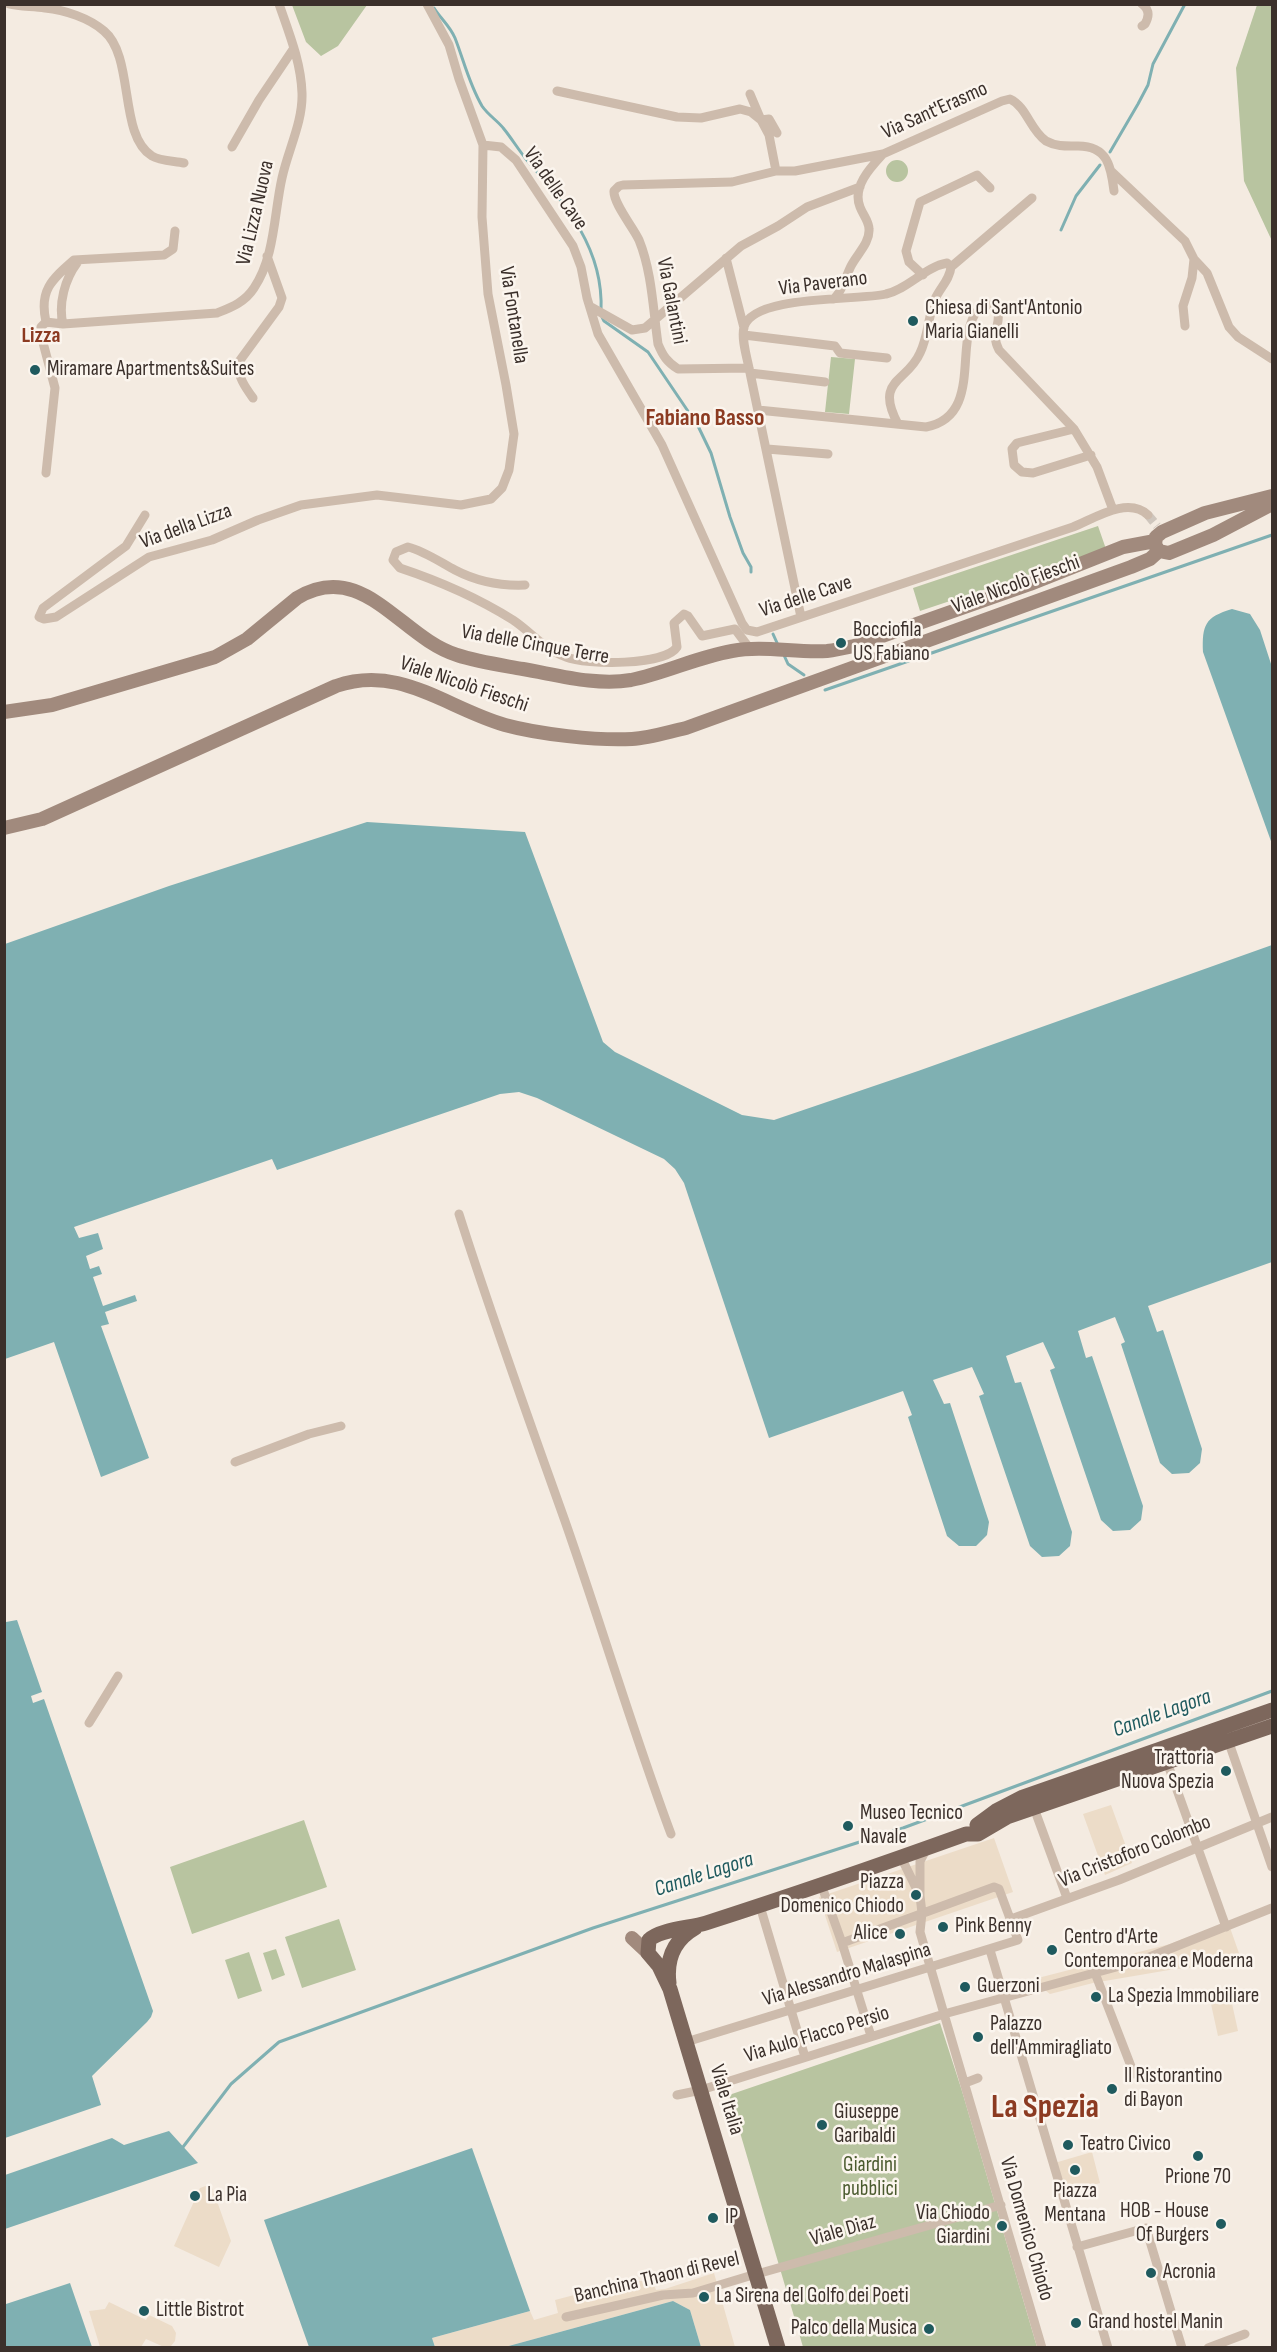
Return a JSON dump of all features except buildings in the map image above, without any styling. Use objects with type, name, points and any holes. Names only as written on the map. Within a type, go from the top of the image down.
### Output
[{"type":"main road","name":"Viale Nicolò Fieschi","points":[[4,828],[42,819],[356,679],[372,678],[393,681],[426,691],[489,720],[508,726],[597,738],[634,739],[686,728],[1131,567],[1150,559],[1159,536],[1205,513],[1272,496]]},
{"type":"main road","points":[[1174,550],[1177,539],[1172,533],[1159,536],[1168,553],[1213,535],[1272,504]]},
{"type":"main road","name":"Via delle Cinque Terre","points":[[4,712],[52,705],[215,657],[247,639],[305,593],[330,586],[342,587],[367,596],[385,607],[415,632],[455,655],[593,681],[629,680],[664,672],[695,660],[750,649],[828,651],[854,646],[1030,584],[1123,547],[1159,536]]},
{"type":"main road","points":[[700,1925],[688,1932],[662,1961],[651,1956],[648,1944],[658,1936],[760,1906],[966,1834],[996,1811],[1023,1797],[1272,1710]]},
{"type":"main road","points":[[966,1834],[978,1834],[1007,1817],[1272,1726]]},
{"type":"main road","points":[[658,1936],[672,1941],[672,1952]]},
{"type":"main road","name":"Viale Italia","points":[[672,1952],[668,1975],[670,1989],[741,2223],[753,2233],[760,2273],[780,2323],[776,2342]]},
{"type":"main road","name":"Viale Italia","points":[[651,1956],[670,1989]]},
{"type":"street","points":[[9,4],[48,8],[74,15],[104,31],[113,41],[120,60],[134,130],[141,143],[153,157],[184,163]]},
{"type":"street","name":"Via Lizza Nuova","points":[[46,322],[63,324],[217,313],[238,305],[253,291],[262,276],[282,177],[302,111],[298,61],[279,4]]},
{"type":"street","points":[[427,4],[449,45],[483,145]]},
{"type":"street","points":[[1142,4],[1148,10],[1149,15],[1142,26]]},
{"type":"street","points":[[232,147],[259,100],[294,48]]},
{"type":"street","points":[[557,91],[678,117],[701,118],[741,109],[751,112],[762,120],[768,119],[777,133]]},
{"type":"street","points":[[750,94],[769,135],[776,171]]},
{"type":"street","name":"Via Sant'Erasmo","points":[[860,187],[865,174],[882,154],[1010,99],[1019,104],[1031,126],[1045,140],[1066,147],[1091,147],[1107,161],[1111,171],[1185,241],[1194,259],[1207,273],[1229,327],[1238,337],[1272,359]]},
{"type":"street","name":"Via delle Cave","points":[[483,145],[501,147],[524,169],[573,246],[593,308],[598,334],[662,445],[747,630],[757,632],[1073,527],[1113,510],[1139,508],[1148,515]]},
{"type":"street","name":"Via Fontanella","points":[[483,145],[482,217],[488,294],[514,434],[509,470],[501,488]]},
{"type":"street","name":"Via Galantini","points":[[825,382],[750,370],[678,369],[669,364],[663,357],[655,321],[646,259],[636,233],[615,198],[616,188],[623,185],[732,182],[776,171],[795,171],[882,154]]},
{"type":"street","points":[[1111,171],[1114,191]]},
{"type":"street","points":[[920,202],[977,175],[990,188]]},
{"type":"street","points":[[593,308],[632,330],[645,328],[741,246],[807,207],[860,187],[860,206],[870,227],[868,239],[850,267],[847,281],[834,299]]},
{"type":"street","points":[[916,191],[920,202],[906,251],[909,262],[923,275]]},
{"type":"street","points":[[898,424],[890,406],[892,388],[897,378],[915,362],[921,352],[933,306],[951,267],[1032,198]]},
{"type":"street","points":[[46,473],[55,388],[41,327],[46,322],[42,305],[52,282],[66,267],[80,258],[164,255],[173,249],[176,231]]},
{"type":"street","points":[[253,398],[238,372],[238,363],[279,308],[282,298],[267,256]]},
{"type":"street","points":[[63,324],[61,316],[64,291],[68,278],[80,258]]},
{"type":"street","points":[[726,258],[744,332],[801,617]]},
{"type":"street","points":[[1185,326],[1183,306],[1192,278],[1194,259]]},
{"type":"street","name":"Via Paverano","points":[[744,332],[747,321],[766,309],[802,301],[888,294],[901,289],[944,263],[951,267]]},
{"type":"street","points":[[847,281],[852,290],[862,297]]},
{"type":"street","points":[[758,410],[926,427],[938,425],[948,420],[960,398],[976,311],[985,304],[992,305],[998,310],[999,318],[994,332],[999,350],[1074,429],[1091,455],[1113,510]]},
{"type":"street","points":[[744,332],[835,346],[840,353],[887,358]]},
{"type":"street","points":[[1074,429],[1017,443],[1012,449],[1014,465],[1022,472],[1033,472],[1091,455]]},
{"type":"street","points":[[767,449],[828,454]]},
{"type":"street","name":"Via della Lizza","points":[[145,515],[126,546],[43,608],[39,617],[44,619],[56,617],[149,557],[213,540],[258,520],[301,505],[378,495],[461,505],[491,499],[501,488]]},
{"type":"street","points":[[525,585],[509,585],[458,572],[410,547],[399,550],[393,560],[400,568],[481,602],[515,622],[551,650],[581,661],[620,663],[644,660],[674,652],[677,647],[674,623],[684,614],[688,616],[702,636],[735,629],[750,649]]},
{"type":"street","points":[[459,1214],[670,1834]]},
{"type":"street","points":[[235,1462],[309,1434],[341,1426]]},
{"type":"street","points":[[89,1723],[118,1676]]},
{"type":"street","points":[[1228,1740],[1272,1867]]},
{"type":"street","points":[[1167,1762],[1226,1927]]},
{"type":"street","points":[[1034,1808],[1067,1898]]},
{"type":"street","name":"Via Cristoforo Colombo","points":[[1011,1919],[1119,1880],[1272,1817]]},
{"type":"street","points":[[922,1913],[920,1861],[927,1848]]},
{"type":"street","points":[[901,1857],[920,1896]]},
{"type":"street","points":[[821,1884],[871,2036]]},
{"type":"street","points":[[842,1943],[994,1887],[999,1889],[1011,1919]]},
{"type":"street","points":[[760,1906],[793,2010],[805,2057]]},
{"type":"street","name":"Via Aulo Flacco Persio","points":[[677,2095],[701,2090],[944,2013],[1142,1960],[1272,1908]]},
{"type":"street","name":"Via Domenico Chiodo","points":[[922,1913],[920,1932],[1042,2348]]},
{"type":"street","name":"Via Alessandro Malaspina","points":[[686,2042],[1018,1940],[1011,1919]]},
{"type":"street","points":[[990,1950],[1108,2348]]},
{"type":"street","points":[[1095,1973],[1134,2074]]},
{"type":"street","points":[[965,2083],[978,2078]]},
{"type":"street","name":"Viale Diaz","points":[[760,2273],[1000,2205]]},
{"type":"street","points":[[1077,2247],[1146,2228],[1182,2348]]},
{"type":"street","name":"Banchina Thaon di Revel","points":[[566,2317],[663,2295],[693,2293],[760,2273]]},
{"type":"street","points":[[1208,2348],[1245,2334]]},
{"type":"green space","points":[[292,4],[367,5],[338,46],[321,56],[306,42]]},
{"type":"green space","points":[[1257,5],[1272,5],[1272,241],[1244,181],[1236,68]]},
{"type":"green space","points":[[897,160],[905,163],[908,171],[905,179],[897,182],[889,179],[886,171],[889,163]]},
{"type":"green space","points":[[831,357],[855,359],[849,414],[825,412]]},
{"type":"green space","points":[[1098,526],[1106,549],[920,611],[913,588]]},
{"type":"green space","points":[[304,1820],[327,1887],[192,1934],[170,1867]]},
{"type":"green space","points":[[339,1919],[356,1970],[302,1988],[285,1937]]},
{"type":"green space","points":[[276,1949],[285,1975],[272,1980],[263,1953]]},
{"type":"green space","points":[[249,1952],[262,1991],[238,1999],[225,1960]]},
{"type":"green space","name":"Giardini pubblici","points":[[940,2023],[1037,2347],[803,2347],[729,2095]]},
{"type":"shaded area","points":[[1111,1805],[1132,1863],[1105,1875],[1083,1814]]},
{"type":"shaded area","name":"Piazza Domenico Chiodo","points":[[994,1838],[1013,1892],[837,1952],[819,1897]]},
{"type":"shaded area","points":[[1228,1922],[1240,1956],[1240,1965],[1175,1969],[1093,1983],[1050,1994],[1041,1987],[1038,1978],[1170,1944]]},
{"type":"shaded area","points":[[1231,1999],[1238,2031],[1218,2036],[1211,2004]]},
{"type":"shaded area","name":"Piazza Mentana","points":[[1092,2152],[1100,2183],[1059,2195],[1051,2164]]},
{"type":"shaded area","points":[[211,2184],[231,2241],[219,2267],[174,2246],[200,2188]]},
{"type":"shaded area","points":[[714,2273],[735,2347],[701,2347],[690,2310],[673,2301],[505,2347],[435,2347],[432,2338],[530,2311],[534,2320],[558,2313],[555,2300],[597,2289],[599,2295],[623,2288],[621,2281],[653,2281],[656,2290]]},
{"type":"shaded area","points":[[109,2302],[146,2320],[149,2315],[172,2326],[176,2333],[175,2341],[171,2346],[164,2347],[146,2339],[141,2347],[100,2347],[89,2311],[105,2309]]},
{"type":"water","points":[[1232,609],[1250,614],[1260,630],[1272,667],[1272,844],[1203,652],[1203,635],[1207,623],[1216,615]]},
{"type":"water","points":[[367,822],[525,832],[603,1042],[615,1052],[742,1115],[774,1120],[1272,945],[1272,1262],[1148,1306],[1157,1332],[1163,1330],[1202,1449],[1200,1463],[1189,1473],[1172,1474],[1160,1463],[1121,1344],[1125,1342],[1115,1317],[1078,1331],[1086,1358],[1092,1356],[1143,1506],[1141,1520],[1130,1530],[1113,1531],[1101,1520],[1050,1370],[1055,1368],[1043,1342],[1006,1356],[1015,1383],[1021,1382],[1072,1532],[1070,1546],[1059,1556],[1042,1557],[1030,1546],[979,1396],[984,1394],[972,1367],[933,1380],[944,1404],[950,1403],[989,1522],[987,1535],[976,1546],[959,1546],[947,1536],[908,1417],[912,1415],[903,1391],[769,1438],[684,1183],[675,1169],[664,1159],[537,1098],[519,1092],[500,1094],[277,1170],[272,1159],[74,1227],[79,1238],[98,1233],[103,1249],[86,1256],[90,1269],[99,1266],[102,1274],[93,1277],[103,1306],[135,1295],[137,1301],[105,1312],[109,1324],[101,1326],[149,1458],[101,1477],[54,1342],[5,1359],[5,944],[169,886]]},
{"type":"water","points":[[4,1619],[6,1622],[17,1620],[42,1692],[31,1696],[33,1703],[44,1699],[153,2011],[147,2022],[92,2076],[101,2105],[5,2138]]},
{"type":"water","points":[[169,2131],[198,2163],[5,2229],[5,2175],[112,2138],[124,2145]]},
{"type":"water","points":[[472,2148],[530,2311],[432,2338],[435,2347],[309,2347],[264,2220]]},
{"type":"water","points":[[70,2283],[92,2347],[5,2347],[5,2301],[6,2304]]},
{"type":"water","points":[[673,2301],[690,2310],[701,2347],[505,2347]]},
{"type":"waterway","points":[[1110,152],[1148,85],[1153,64],[1185,4]]},
{"type":"waterway","points":[[434,8],[453,34],[482,106],[504,129],[554,192],[589,246],[596,266],[601,311]]},
{"type":"waterway","points":[[1061,230],[1076,196],[1100,165]]},
{"type":"waterway","points":[[602,317],[604,321],[648,352],[698,426],[711,453],[730,517],[751,572]]},
{"type":"waterway","points":[[825,690],[1272,535]]},
{"type":"waterway","points":[[773,634],[778,645]]},
{"type":"waterway","points":[[783,653],[788,664],[804,675]]},
{"type":"waterway","name":"Canale Lagora","points":[[183,2147],[231,2084],[279,2042],[593,1928],[903,1828],[1272,1691]]},
{"type":"tunnel","points":[[1148,515],[1157,526]]},
{"type":"place","name":"Chiesa di Sant'Antonio Maria Gianelli","points":[[913,321]]},
{"type":"place","name":"Miramare Apartments&Suites","points":[[35,370]]},
{"type":"place","name":"Bocciofila US Fabiano","points":[[841,643]]},
{"type":"place","name":"Trattoria Nuova Spezia","points":[[1226,1771]]},
{"type":"place","name":"Museo Tecnico Navale","points":[[848,1826]]},
{"type":"place","name":"Piazza Domenico Chiodo","points":[[916,1895]]},
{"type":"place","name":"Pink Benny","points":[[943,1927]]},
{"type":"place","name":"Alice","points":[[900,1934]]},
{"type":"place","name":"Centro d'Arte Contemporanea e Moderna","points":[[1052,1950]]},
{"type":"place","name":"Guerzoni","points":[[965,1987]]},
{"type":"place","name":"La Spezia Immobiliare","points":[[1096,1997]]},
{"type":"place","name":"Palazzo dell'Ammiragliato","points":[[978,2037]]},
{"type":"place","name":"Il Ristorantino di Bayon","points":[[1112,2089]]},
{"type":"place","name":"Giuseppe Garibaldi","points":[[822,2125]]},
{"type":"place","name":"Teatro Civico","points":[[1068,2145]]},
{"type":"place","name":"Prione 70","points":[[1198,2156]]},
{"type":"place","name":"Piazza Mentana","points":[[1075,2170]]},
{"type":"place","name":"La Pia","points":[[195,2196]]},
{"type":"place","name":"IP","points":[[713,2218]]},
{"type":"place","name":"HOB - House Of Burgers","points":[[1221,2224]]},
{"type":"place","name":"Via Chiodo Giardini","points":[[1002,2226]]},
{"type":"place","name":"Acronia","points":[[1151,2273]]},
{"type":"place","name":"La Sirena del Golfo dei Poeti","points":[[704,2297]]},
{"type":"place","name":"Little Bistrot","points":[[144,2311]]},
{"type":"place","name":"Grand hostel Manin","points":[[1076,2323]]},
{"type":"place","name":"Palco della Musica","points":[[929,2329]]},
{"type":"district","name":"Lizza","points":[[41,336]]},
{"type":"district","name":"Fabiano Basso","points":[[705,419]]},
{"type":"district","name":"La Spezia","points":[[1045,2109]]}]
